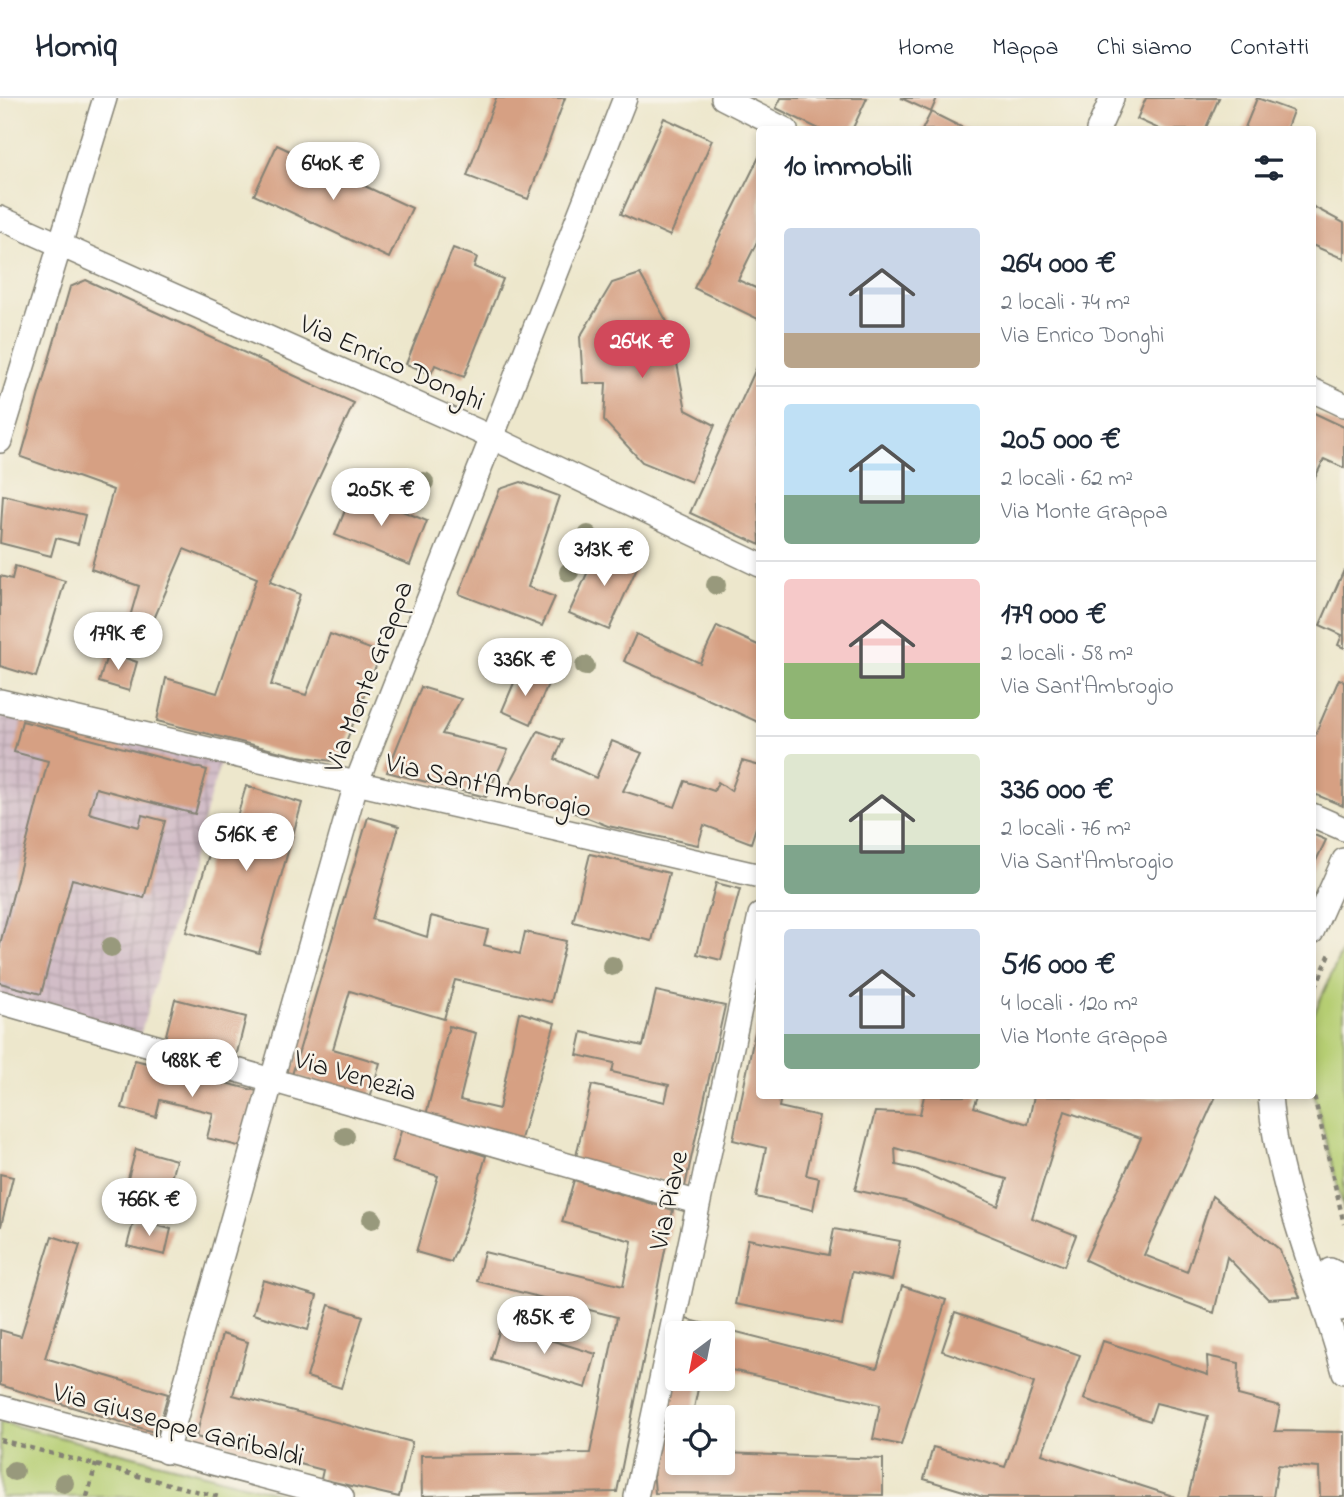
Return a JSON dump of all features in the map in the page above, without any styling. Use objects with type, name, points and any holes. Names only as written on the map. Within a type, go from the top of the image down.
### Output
[{"type":"street","points":[[0,440],[105,98]]},
{"type":"street","name":"Via Monte Grappa","points":[[166,1452],[274,1082],[356,784],[625,98]]},
{"type":"street","points":[[723,98],[778,126]]},
{"type":"street","points":[[1100,126],[1112,98]]},
{"type":"street","name":"Via Enrico Donghi","points":[[0,218],[491,437],[756,563]]},
{"type":"street","points":[[1316,392],[1344,405]]},
{"type":"street","name":"Via Sant'Ambrogio","points":[[0,701],[756,875]]},
{"type":"street","points":[[1316,817],[1344,829]]},
{"type":"street","points":[[1316,923],[1344,860]]},
{"type":"street","name":"Via Piave","points":[[636,1497],[696,1202],[756,933]]},
{"type":"street","name":"Via Venezia","points":[[0,1002],[696,1202]]},
{"type":"street","points":[[1270,1099],[1296,1216],[1344,1371]]},
{"type":"street","points":[[1344,1277],[1330,1270],[1344,1318]]},
{"type":"street","name":"Via Giuseppe Garibaldi","points":[[0,1407],[342,1497]]},
{"type":"path","points":[[1316,987],[1334,946]]},
{"type":"path","points":[[1315,1099],[1344,1224]]},
{"type":"path","points":[[0,1440],[219,1497]]},
{"type":"path","points":[[88,1497],[96,1464]]},
{"type":"shaded area","points":[[0,701],[223,753],[138,1042],[0,1002]]},
{"type":"green space","points":[[1344,946],[1344,1211],[1315,1099],[1316,1009]]},
{"type":"green space","points":[[0,1422],[294,1497],[0,1497]]},
{"type":"building","points":[[496,98],[565,98],[528,199],[467,176]]},
{"type":"building","points":[[781,98],[867,98],[854,126],[813,126],[776,108]]},
{"type":"building","points":[[901,98],[937,98],[931,112]]},
{"type":"building","points":[[1146,98],[1219,98],[1207,126],[1152,126],[1137,119]]},
{"type":"building","points":[[1257,98],[1293,111],[1287,126],[1246,126]]},
{"type":"building","points":[[931,112],[959,126],[924,126]]},
{"type":"building","points":[[664,118],[712,140],[670,236],[621,214]]},
{"type":"building","points":[[277,145],[412,208],[389,258],[254,195]]},
{"type":"building","points":[[756,163],[756,244],[738,280],[756,288],[756,318],[694,288]]},
{"type":"building","points":[[1316,208],[1344,223],[1344,259],[1316,247]]},
{"type":"building","points":[[453,248],[477,257],[474,267],[503,279],[464,377],[435,365],[431,374],[406,364]]},
{"type":"building","points":[[640,274],[670,327],[686,410],[715,425],[691,482],[642,462],[604,421],[606,383],[583,383],[580,337],[612,283]]},
{"type":"building","points":[[86,280],[354,403],[270,582],[300,594],[271,685],[306,695],[330,634],[381,653],[338,762],[293,755],[157,721],[166,678],[217,693],[257,578],[184,549],[148,633],[127,627],[139,586],[91,569],[113,490],[21,457],[70,287]]},
{"type":"building","points":[[756,369],[756,543],[690,513]]},
{"type":"building","points":[[1316,414],[1344,427],[1344,468],[1324,459],[1316,476]]},
{"type":"building","points":[[521,482],[559,496],[528,587],[555,597],[542,626],[459,594],[500,489]]},
{"type":"building","points":[[353,491],[427,521],[410,565],[335,535]]},
{"type":"building","points":[[3,495],[85,515],[78,544],[56,538],[51,556],[0,543]]},
{"type":"building","points":[[600,545],[639,563],[609,630],[569,613]]},
{"type":"building","points":[[15,566],[65,581],[36,677],[0,666],[0,576],[12,579]]},
{"type":"building","points":[[1344,570],[1344,648],[1338,645],[1342,635],[1320,625]]},
{"type":"building","points":[[717,626],[756,644],[756,721],[624,661],[636,634],[700,663]]},
{"type":"building","points":[[108,652],[137,662],[129,691],[99,682]]},
{"type":"building","points":[[519,671],[548,684],[531,724],[502,711]]},
{"type":"building","points":[[1339,679],[1344,681],[1343,806],[1316,795],[1316,733]]},
{"type":"building","points":[[421,687],[461,699],[442,734],[508,750],[486,797],[387,772]]},
{"type":"building","points":[[22,721],[207,770],[195,814],[96,788],[89,813],[139,827],[142,815],[165,821],[144,898],[72,879],[41,994],[0,983],[0,944],[48,761],[14,752]]},
{"type":"building","points":[[538,731],[563,740],[555,759],[596,778],[612,741],[642,753],[623,791],[675,807],[685,781],[714,791],[718,782],[731,791],[742,761],[756,765],[756,827],[751,843],[704,825],[698,845],[608,826],[508,787]]},
{"type":"building","points":[[246,786],[302,803],[259,953],[186,932],[212,844],[228,848]]},
{"type":"building","points":[[368,817],[399,826],[372,919],[427,937],[431,916],[488,930],[484,945],[520,954],[525,932],[566,941],[551,1002],[455,980],[444,1019],[350,991],[333,1049],[380,1063],[370,1098],[292,1075]]},
{"type":"building","points":[[1316,836],[1326,840],[1316,861]]},
{"type":"building","points":[[590,854],[669,873],[652,941],[573,922]]},
{"type":"building","points":[[716,883],[740,889],[721,960],[697,954]]},
{"type":"building","points":[[656,991],[725,1006],[685,1186],[575,1161],[592,1085],[665,1102],[669,1085],[612,1072],[614,1063],[577,1055],[582,1032],[643,1046]]},
{"type":"building","points":[[175,999],[246,1017],[235,1061],[164,1043]]},
{"type":"building","points":[[519,1012],[555,1023],[521,1139],[492,1136],[426,1115],[449,1026],[476,1033],[460,1100],[499,1109]]},
{"type":"building","points":[[756,1027],[756,1099],[780,1099],[779,1107],[819,1116],[806,1175],[819,1178],[813,1210],[756,1197],[766,1148],[733,1140]]},
{"type":"building","points":[[135,1060],[257,1091],[242,1147],[207,1138],[213,1113],[160,1100],[156,1117],[122,1108]]},
{"type":"building","points":[[923,1099],[977,1099],[974,1107],[1028,1124],[1033,1099],[1215,1099],[1144,1255],[1187,1272],[1212,1196],[1279,1249],[1300,1297],[1268,1299],[1227,1257],[1214,1313],[1132,1282],[1085,1260],[1141,1138],[1065,1111],[1032,1218],[1076,1235],[1064,1266],[905,1201],[855,1190],[875,1112],[920,1114]],"holes":[[[895,1148],[1007,1179],[998,1206],[918,1170],[896,1165]]]},
{"type":"building","points":[[402,1128],[486,1156],[464,1232],[451,1262],[416,1252],[438,1176],[392,1162]]},
{"type":"building","points":[[136,1149],[176,1160],[166,1197],[126,1186]]},
{"type":"building","points":[[0,1174],[13,1177],[1,1226],[0,1226]]},
{"type":"building","points":[[574,1180],[673,1210],[617,1492],[422,1496],[421,1455],[590,1453],[617,1317],[477,1281],[484,1252],[623,1286],[632,1241],[562,1222]]},
{"type":"building","points":[[134,1220],[171,1229],[165,1255],[127,1246]]},
{"type":"building","points":[[834,1229],[900,1241],[892,1280],[852,1272],[842,1325],[735,1304],[748,1239],[829,1255]]},
{"type":"building","points":[[52,1236],[80,1245],[45,1358],[168,1394],[157,1433],[0,1385],[0,1330],[21,1336]]},
{"type":"building","points":[[263,1280],[317,1296],[308,1330],[253,1314]]},
{"type":"building","points":[[902,1286],[946,1300],[901,1445],[873,1439],[880,1405],[735,1371],[735,1332],[877,1368]]},
{"type":"building","points":[[329,1305],[363,1316],[341,1388],[307,1377]]},
{"type":"building","points":[[955,1312],[1080,1355],[1042,1454],[1176,1497],[983,1497],[924,1479],[933,1447],[1005,1467],[1034,1383],[942,1351]]},
{"type":"building","points":[[501,1325],[596,1354],[586,1388],[491,1359]]},
{"type":"building","points":[[222,1334],[248,1342],[233,1395],[412,1442],[399,1497],[321,1479],[323,1470],[196,1437]]},
{"type":"building","points":[[1103,1341],[1208,1375],[1207,1356],[1239,1363],[1238,1395],[1280,1406],[1275,1431],[1344,1432],[1344,1497],[1320,1497],[1319,1468],[1278,1465],[1273,1497],[1188,1497],[1208,1416],[1156,1403],[1150,1421],[1084,1399]]},
{"type":"building","points":[[667,1391],[698,1391],[695,1405],[665,1405],[665,1475],[735,1475],[735,1453],[883,1459],[883,1495],[655,1493],[652,1456]]}]
